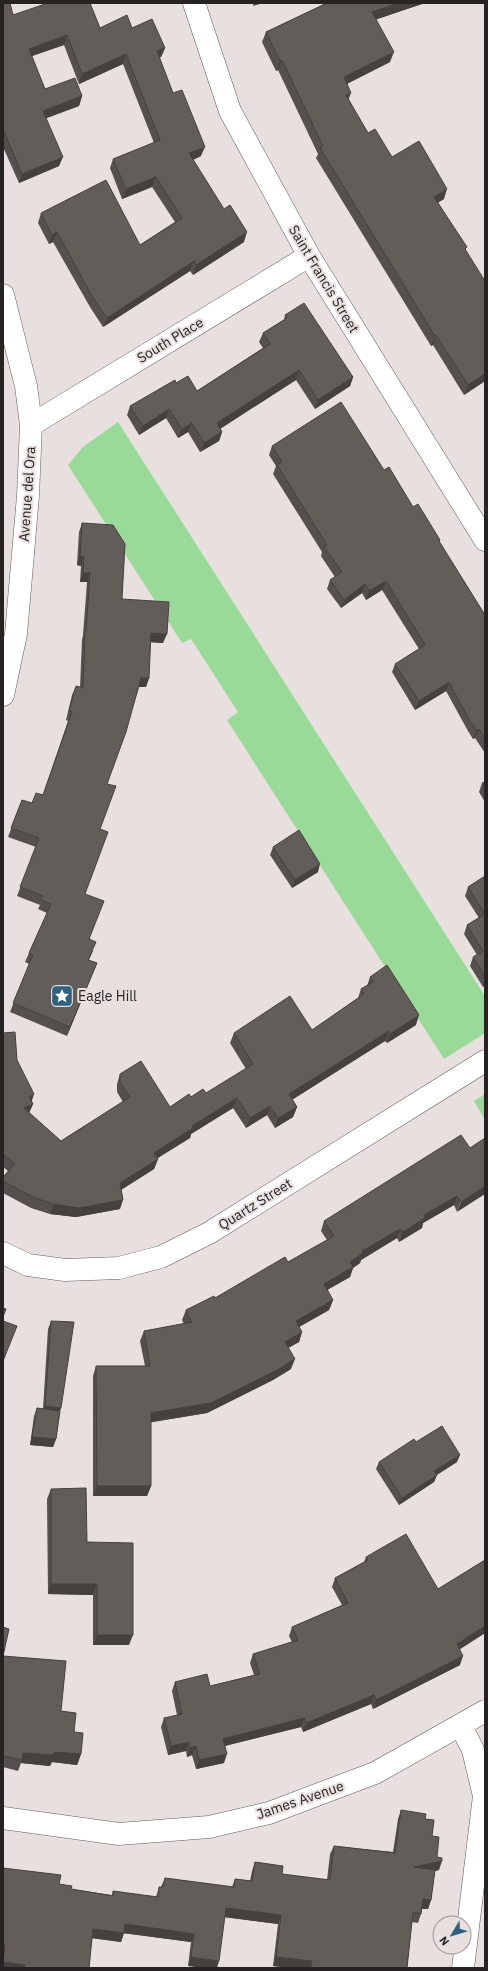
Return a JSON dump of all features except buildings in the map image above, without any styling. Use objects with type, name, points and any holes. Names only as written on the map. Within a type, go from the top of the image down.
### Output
[{"type":"street","name":"Saint Francis Street","points":[[194,3],[230,111],[308,256],[485,540]]},
{"type":"street","name":"South Place","points":[[31,425],[308,256]]},
{"type":"street","name":"Avenue del Ora","points":[[3,295],[26,386],[31,425],[28,496],[16,634],[4,691]]},
{"type":"street","name":"Quartz Street","points":[[3,1254],[28,1265],[65,1270],[120,1268],[162,1257],[209,1233],[485,1061]]},
{"type":"street","name":"James Avenue","points":[[3,1818],[119,1834],[209,1827],[269,1813],[375,1773],[461,1726],[485,1711]]},
{"type":"street","points":[[461,1726],[473,1750],[484,1796],[463,1968]]},
{"type":"green space","points":[[118,422],[485,996],[485,1033],[444,1059],[227,720],[238,712],[191,639],[182,643],[68,465],[83,447]]},
{"type":"green space","points":[[485,1094],[485,1120],[474,1101]]},
{"type":"place","name":"Eagle Hill","points":[[62,996]]}]
